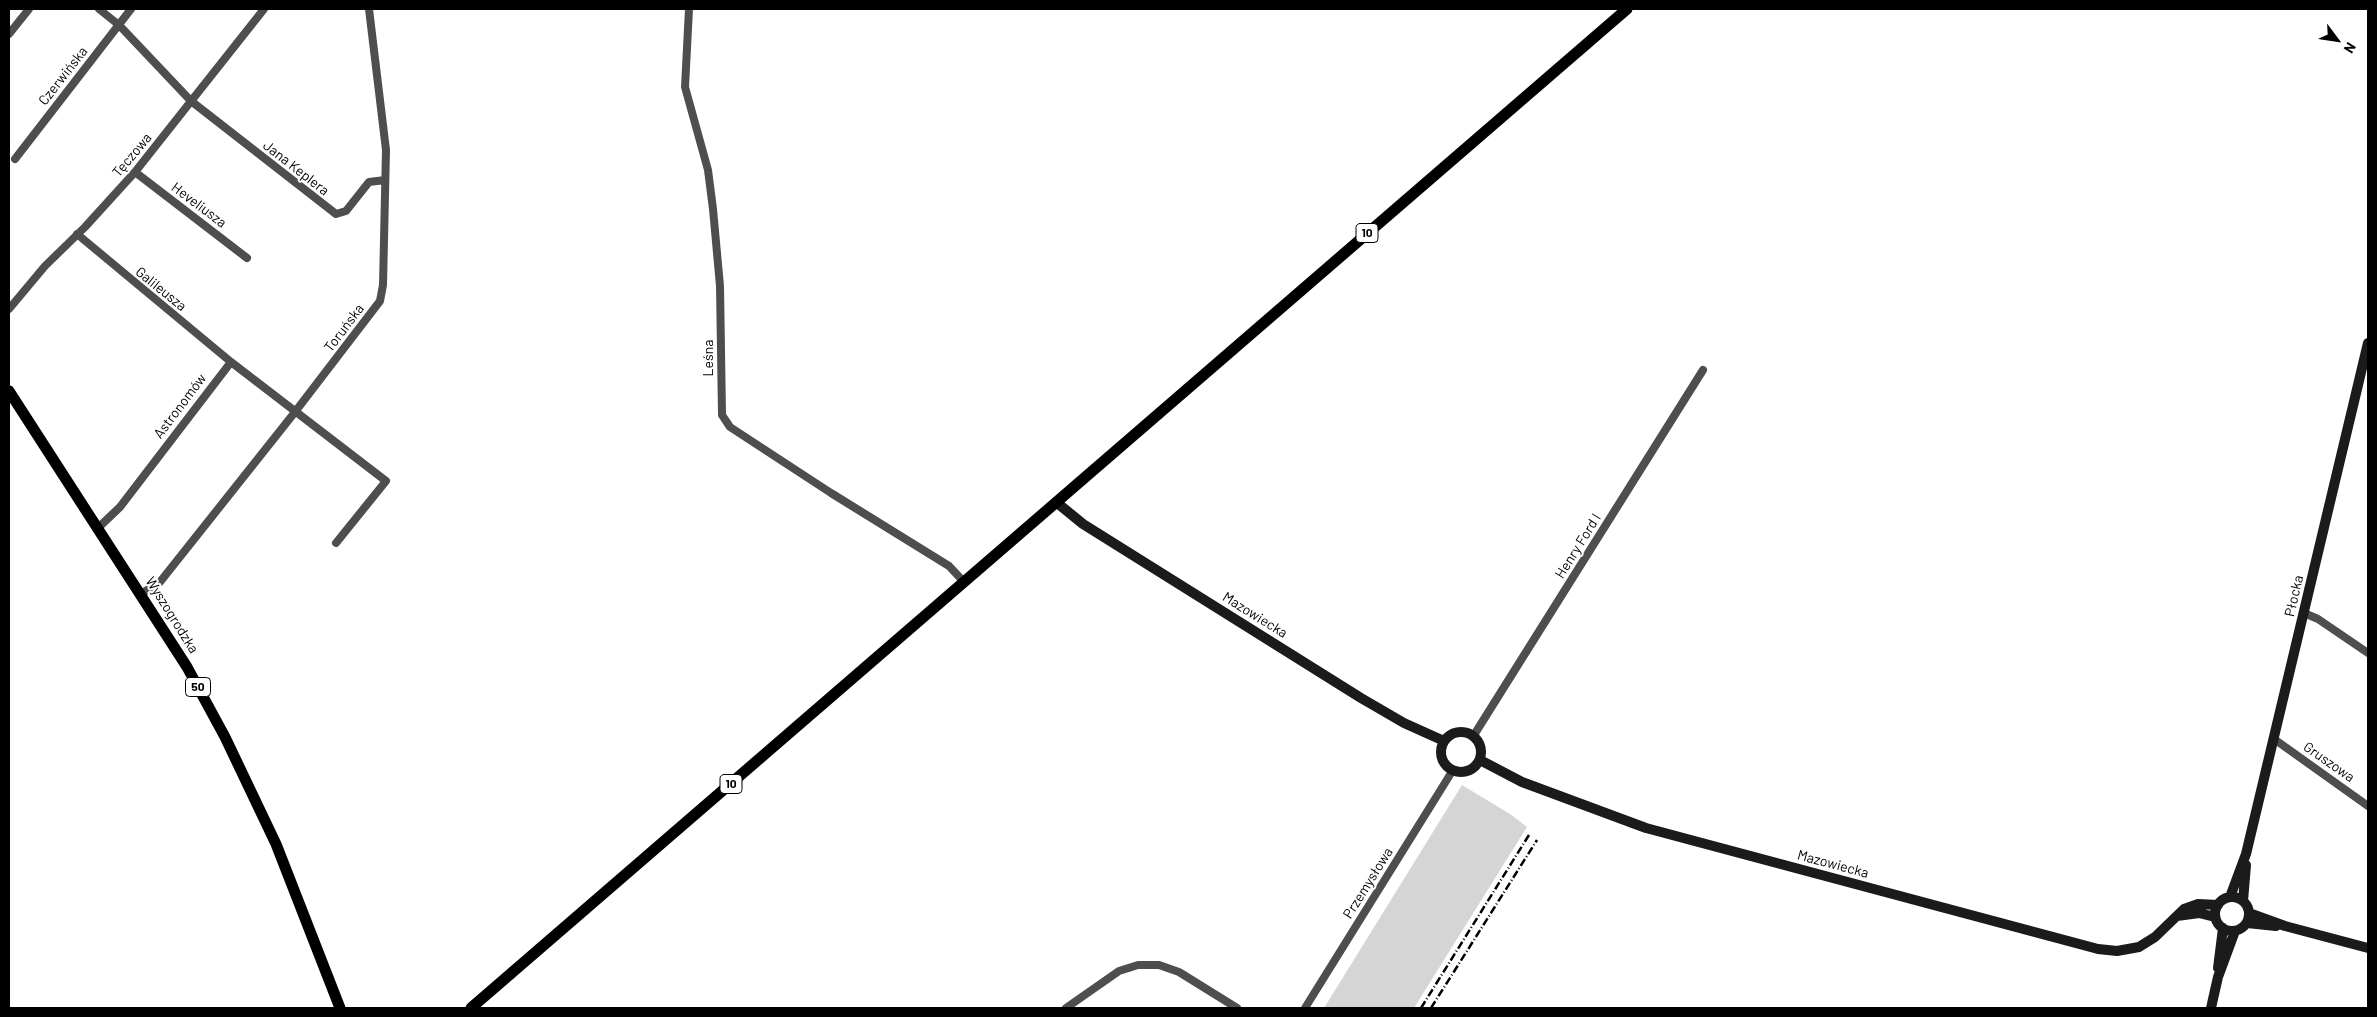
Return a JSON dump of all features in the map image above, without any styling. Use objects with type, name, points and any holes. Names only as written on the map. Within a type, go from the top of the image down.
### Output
[{"type":"main road","name":"10","points":[[471,1008],[1627,9]]},
{"type":"main road","name":"Wyszogrodzka","points":[[9,391],[141,594],[202,694],[247,780],[276,844],[340,1008]]},
{"type":"street","points":[[9,34],[29,9]]},
{"type":"street","points":[[98,9],[119,25],[191,101]]},
{"type":"street","name":"Czerwińska","points":[[15,159],[131,9]]},
{"type":"street","name":"Tęczowa","points":[[9,309],[45,266],[135,172],[264,9]]},
{"type":"street","name":"Toruńska","points":[[141,594],[160,582],[295,412],[380,300],[383,285],[386,150],[369,9]]},
{"type":"street","name":"Leśna","points":[[689,9],[685,87],[708,170],[713,209],[720,286],[722,415],[730,427],[948,566],[964,582]]},
{"type":"street","name":"Jana Keplera","points":[[191,101],[336,214],[346,211],[369,182],[385,180]]},
{"type":"street","name":"Heveliusza","points":[[135,172],[247,258]]},
{"type":"street","name":"Galileusza","points":[[76,234],[231,362]]},
{"type":"street","name":"Płocka","points":[[2230,897],[2246,854],[2368,344]]},
{"type":"street","points":[[231,362],[386,482],[336,542]]},
{"type":"street","name":"Astronomów","points":[[98,528],[120,507],[231,362]]},
{"type":"street","name":"Henry Ford I","points":[[1474,735],[1703,370]]},
{"type":"street","name":"Mazowiecka","points":[[1056,502],[1083,524],[1363,699],[1404,722],[1444,741]]},
{"type":"street","points":[[2304,613],[2318,619],[2368,653]]},
{"type":"street","points":[[1454,732],[1468,732],[1474,735],[1481,744],[1480,760],[1468,771],[1453,770],[1448,767],[1441,755],[1444,741],[1454,732]]},
{"type":"street","name":"Gruszowa","points":[[2274,739],[2368,806]]},
{"type":"street","name":"Mazowiecka","points":[[1480,760],[1522,782],[1646,828],[2098,949],[2117,951],[2138,947],[2155,937],[2177,916],[2191,906],[2218,905]]},
{"type":"street","name":"Przemysłowa","points":[[1305,1008],[1453,770]]},
{"type":"street","name":"Płocka","points":[[2243,901],[2246,854]]},
{"type":"street","points":[[2215,917],[2218,905],[2230,897],[2243,901],[2248,918]]},
{"type":"street","points":[[2177,916],[2204,913],[2215,917],[2222,928],[2218,977]]},
{"type":"street","points":[[2248,918],[2368,948]]},
{"type":"street","points":[[2210,1008],[2218,977],[2235,931],[2248,918]]},
{"type":"street","points":[[2222,928],[2235,931]]},
{"type":"street","points":[[1066,1008],[1119,971],[1138,965],[1159,965],[1179,972],[1237,1008]]},
{"type":"shaded area","points":[[1462,785],[1510,814],[1527,827],[1414,1008],[1324,1008]]},
{"type":"railway","points":[[1421,1008],[1529,835]]},
{"type":"railway","points":[[1431,1008],[1537,840]]}]
